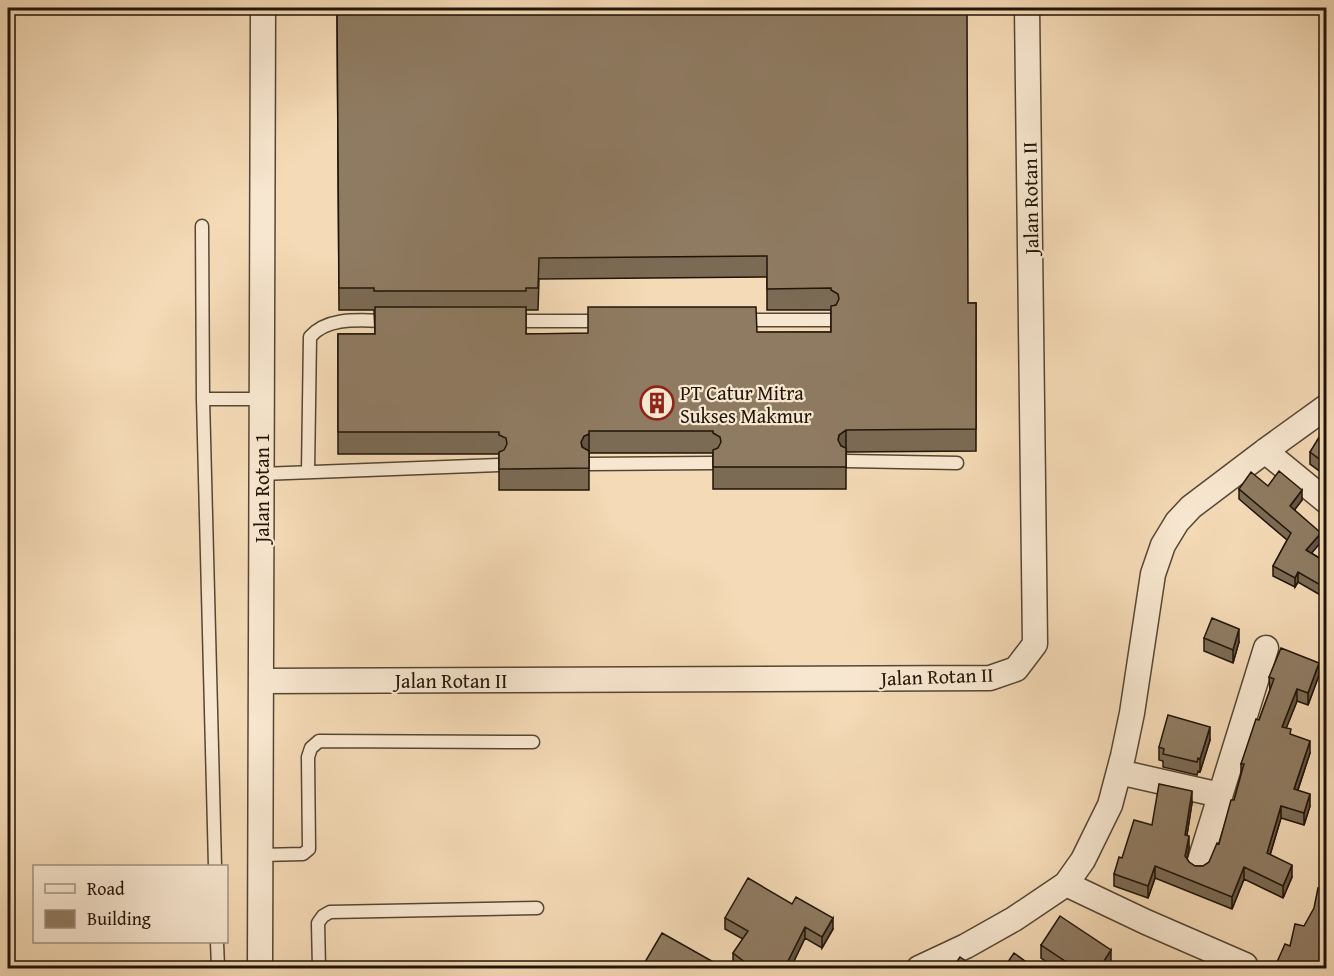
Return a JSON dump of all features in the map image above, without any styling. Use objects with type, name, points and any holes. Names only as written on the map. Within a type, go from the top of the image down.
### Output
[{"type":"street","name":"Jalan Rotan 1","points":[[260,969],[263,8]]},
{"type":"street","name":"Jalan Rotan II","points":[[261,681],[990,678],[1016,669],[1035,644],[1028,8]]},
{"type":"street","points":[[919,969],[1014,919],[1066,884],[1097,835],[1110,805],[1132,713],[1153,574],[1163,545],[1191,507],[1326,407]]},
{"type":"street","points":[[1265,451],[1326,501]]},
{"type":"street","points":[[1199,864],[1266,648]]},
{"type":"street","points":[[1119,772],[1220,795]]},
{"type":"street","points":[[1066,884],[1245,965]]},
{"type":"lane","points":[[202,226],[215,865]]},
{"type":"lane","points":[[726,320],[831,320]]},
{"type":"lane","points":[[308,472],[310,337],[315,331],[337,321],[408,321]]},
{"type":"lane","points":[[503,321],[621,321]]},
{"type":"lane","points":[[204,399],[262,399]]},
{"type":"lane","points":[[846,461],[957,463]]},
{"type":"lane","points":[[589,464],[713,463]]},
{"type":"lane","points":[[261,474],[499,465]]},
{"type":"lane","points":[[260,855],[303,854],[309,849],[308,757],[311,748],[319,741],[533,742]]},
{"type":"lane","points":[[319,969],[318,923],[330,912],[537,908]]},
{"type":"lane","points":[[217,943],[218,969]]},
{"type":"building","points":[[337,8],[967,8],[968,303],[976,303],[976,429],[846,430],[839,435],[838,440],[841,446],[846,448],[846,467],[713,467],[713,450],[718,448],[721,442],[720,437],[713,431],[589,431],[581,442],[582,447],[589,451],[589,468],[499,469],[499,452],[504,450],[507,444],[506,438],[499,435],[499,432],[338,432],[338,334],[375,334],[375,307],[526,307],[526,334],[588,333],[588,307],[756,307],[757,332],[831,332],[831,306],[836,305],[839,299],[838,294],[831,288],[767,289],[767,256],[539,258],[538,288],[526,288],[526,291],[374,291],[374,288],[339,288]]},
{"type":"building","points":[[1324,429],[1326,431],[1326,464],[1310,452]]},
{"type":"building","points":[[1279,471],[1302,490],[1290,506],[1321,533],[1306,550],[1326,562],[1326,578],[1322,586],[1298,572],[1295,578],[1273,566],[1291,533],[1239,489],[1251,472],[1268,486]]},
{"type":"building","points":[[1212,618],[1239,629],[1233,650],[1204,638]]},
{"type":"building","points":[[1281,648],[1319,663],[1308,693],[1297,689],[1282,727],[1291,729],[1290,734],[1310,741],[1294,789],[1310,794],[1304,813],[1281,806],[1267,853],[1292,865],[1283,886],[1244,867],[1232,897],[1155,866],[1148,886],[1114,874],[1119,857],[1122,858],[1134,820],[1152,825],[1159,784],[1192,791],[1185,835],[1189,836],[1185,856],[1195,866],[1203,866],[1209,862],[1217,843],[1219,844],[1231,800],[1234,800],[1244,764],[1241,764],[1256,719],[1259,720],[1274,679],[1269,677]]},
{"type":"building","points":[[1168,715],[1210,727],[1197,762],[1163,754],[1164,749],[1159,747]]},
{"type":"building","points":[[1326,877],[1326,942],[1316,969],[1293,969],[1277,962],[1285,944],[1290,946],[1295,924],[1304,926],[1314,908],[1318,888],[1323,889]]},
{"type":"building","points":[[748,878],[792,904],[796,897],[833,918],[822,937],[805,927],[784,969],[754,969],[733,953],[748,931],[725,918]]},
{"type":"building","points":[[1060,916],[1111,950],[1099,969],[1077,969],[1041,945]]},
{"type":"building","points":[[662,933],[724,968],[656,969],[645,962]]},
{"type":"building","points":[[1014,953],[1036,969],[1003,969]]},
{"type":"building","points":[[960,957],[978,969],[952,969]]},
{"type":"place","name":"PT Catur Mitra Sukses Makmur","points":[[657,403]]}]
